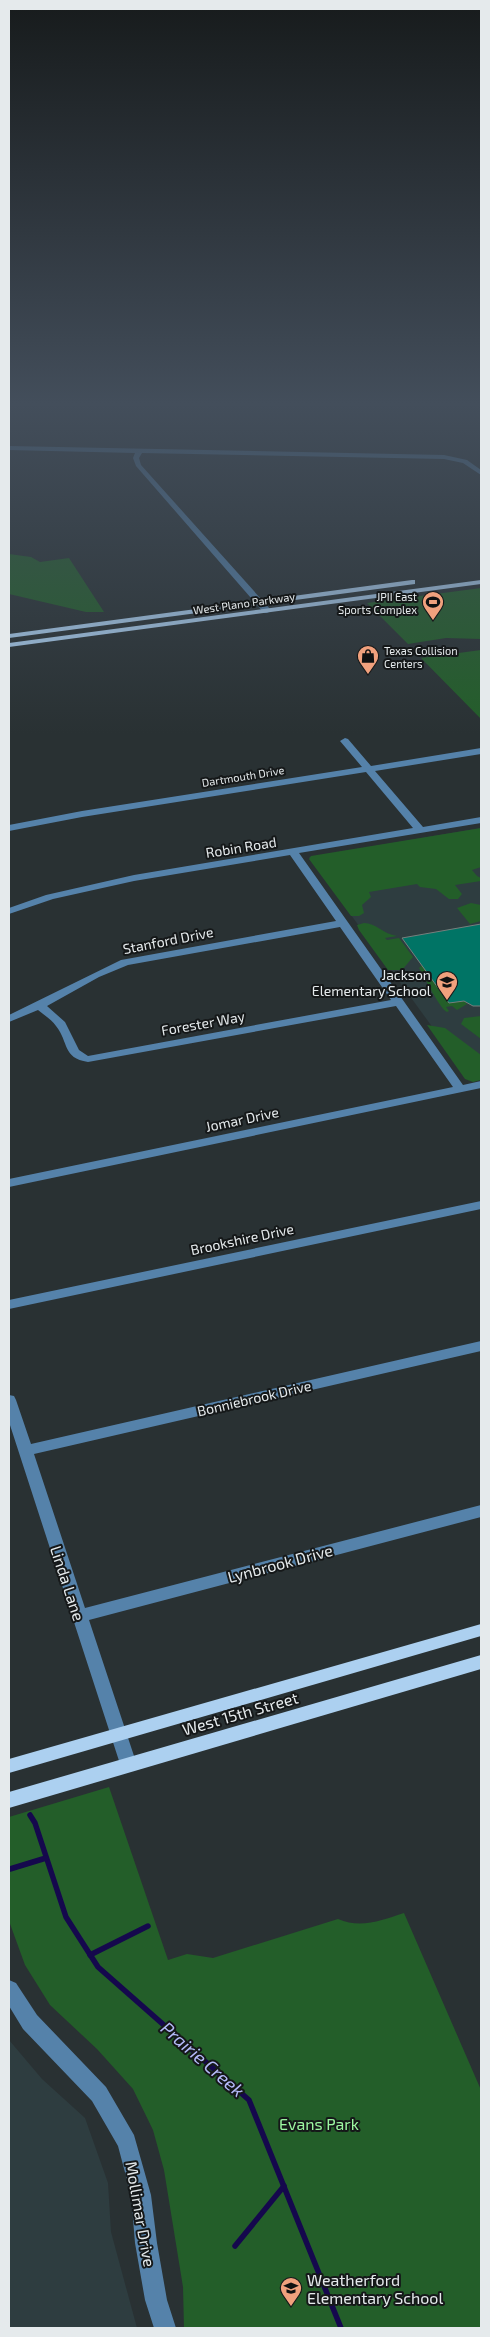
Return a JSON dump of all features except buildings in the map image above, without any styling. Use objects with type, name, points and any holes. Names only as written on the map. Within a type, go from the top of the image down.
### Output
[{"type":"main road","name":"West Plano Parkway","points":[[9,636],[481,573]]},
{"type":"main road","points":[[436,579],[445,587]]},
{"type":"main road","name":"West Plano Parkway","points":[[9,645],[481,582]]},
{"type":"main road","name":"West 15th Street","points":[[9,1766],[481,1630]]},
{"type":"main road","name":"West 15th Street","points":[[9,1800],[481,1662]]},
{"type":"street","points":[[182,516],[267,611]]},
{"type":"street","points":[[345,741],[420,830]]},
{"type":"street","name":"Dartmouth Drive","points":[[9,828],[82,814],[481,751]]},
{"type":"street","name":"Robin Road","points":[[9,911],[50,897],[92,887],[481,820]]},
{"type":"street","points":[[293,852],[460,1090]]},
{"type":"street","name":"Stanford Drive","points":[[9,1019],[40,1006],[92,976],[125,962],[343,924]]},
{"type":"street","name":"Forester Way","points":[[40,1006],[63,1027],[72,1050],[78,1056],[88,1059],[397,1002]]},
{"type":"street","name":"Jomar Drive","points":[[9,1183],[481,1085]]},
{"type":"street","name":"Brookshire Drive","points":[[9,1305],[481,1205]]},
{"type":"street","name":"Bonniebrook Drive","points":[[26,1450],[481,1346]]},
{"type":"street","name":"Linda Lane","points":[[9,1400],[128,1765]]},
{"type":"street","name":"Lynbrook Drive","points":[[79,1616],[481,1511]]},
{"type":"street","name":"Mollimar Drive","points":[[9,1989],[30,2022],[99,2094],[127,2142],[140,2195],[156,2300],[165,2328]]},
{"type":"shaded area","name":"Jackson Elementary School","points":[[481,828],[481,1077],[470,1079],[309,857]]},
{"type":"shaded area","points":[[9,2040],[42,2079],[85,2118],[108,2183],[111,2232],[137,2328],[9,2328]]},
{"type":"green space","points":[[9,554],[31,557],[40,562],[69,558],[104,612],[86,612],[9,594]]},
{"type":"green space","name":"JPII East Sports Complex","points":[[481,588],[481,639],[446,638],[408,644],[367,603]]},
{"type":"green space","points":[[481,650],[481,719],[421,658]]},
{"type":"green space","points":[[481,828],[481,867],[472,870],[481,878],[481,881],[455,885],[462,894],[458,899],[449,899],[436,889],[420,887],[417,884],[369,892],[371,897],[362,905],[364,913],[359,916],[351,916],[309,859],[311,856]]},
{"type":"green space","points":[[471,903],[481,905],[481,921],[470,924],[457,908]]},
{"type":"green space","points":[[364,923],[397,936],[385,938],[387,940],[399,938],[413,957],[402,970],[388,970],[359,930],[357,925]]},
{"type":"green space","points":[[422,965],[449,1003],[464,1001],[467,1004],[457,1010],[452,1006],[446,1007],[449,1011],[447,1012],[444,1010],[419,968]]},
{"type":"green space","points":[[481,1016],[481,1039],[461,1024],[464,1018]]},
{"type":"green space","points":[[427,1025],[445,1028],[481,1055],[481,1080],[473,1082],[465,1079]]},
{"type":"green space","name":"Evans Park","points":[[109,1787],[168,1960],[187,1954],[213,1958],[338,1919],[347,1922],[363,1923],[380,1921],[404,1913],[481,2090],[481,2328],[184,2328],[183,2287],[164,2170],[153,2130],[133,2089],[97,2049],[50,2005],[25,1965],[9,1921],[9,1817]]},
{"type":"waterway","name":"Prairie Creek","points":[[30,1815],[35,1823],[66,1917],[90,1955]]},
{"type":"waterway","points":[[10,1869],[46,1858]]},
{"type":"waterway","points":[[90,1955],[148,1926]]},
{"type":"waterway","name":"Prairie Creek","points":[[90,1955],[98,1967],[249,2100],[284,2186]]},
{"type":"waterway","points":[[235,2246],[284,2186]]},
{"type":"waterway","name":"Prairie Creek","points":[[284,2186],[341,2328]]},
{"type":"place","name":"JPII East Sports Complex","points":[[433,621]]},
{"type":"place","name":"Texas Collision Centers","points":[[368,675]]},
{"type":"place","name":"Jackson Elementary School","points":[[447,1001]]},
{"type":"place","name":"Weatherford Elementary School","points":[[291,2307]]}]
